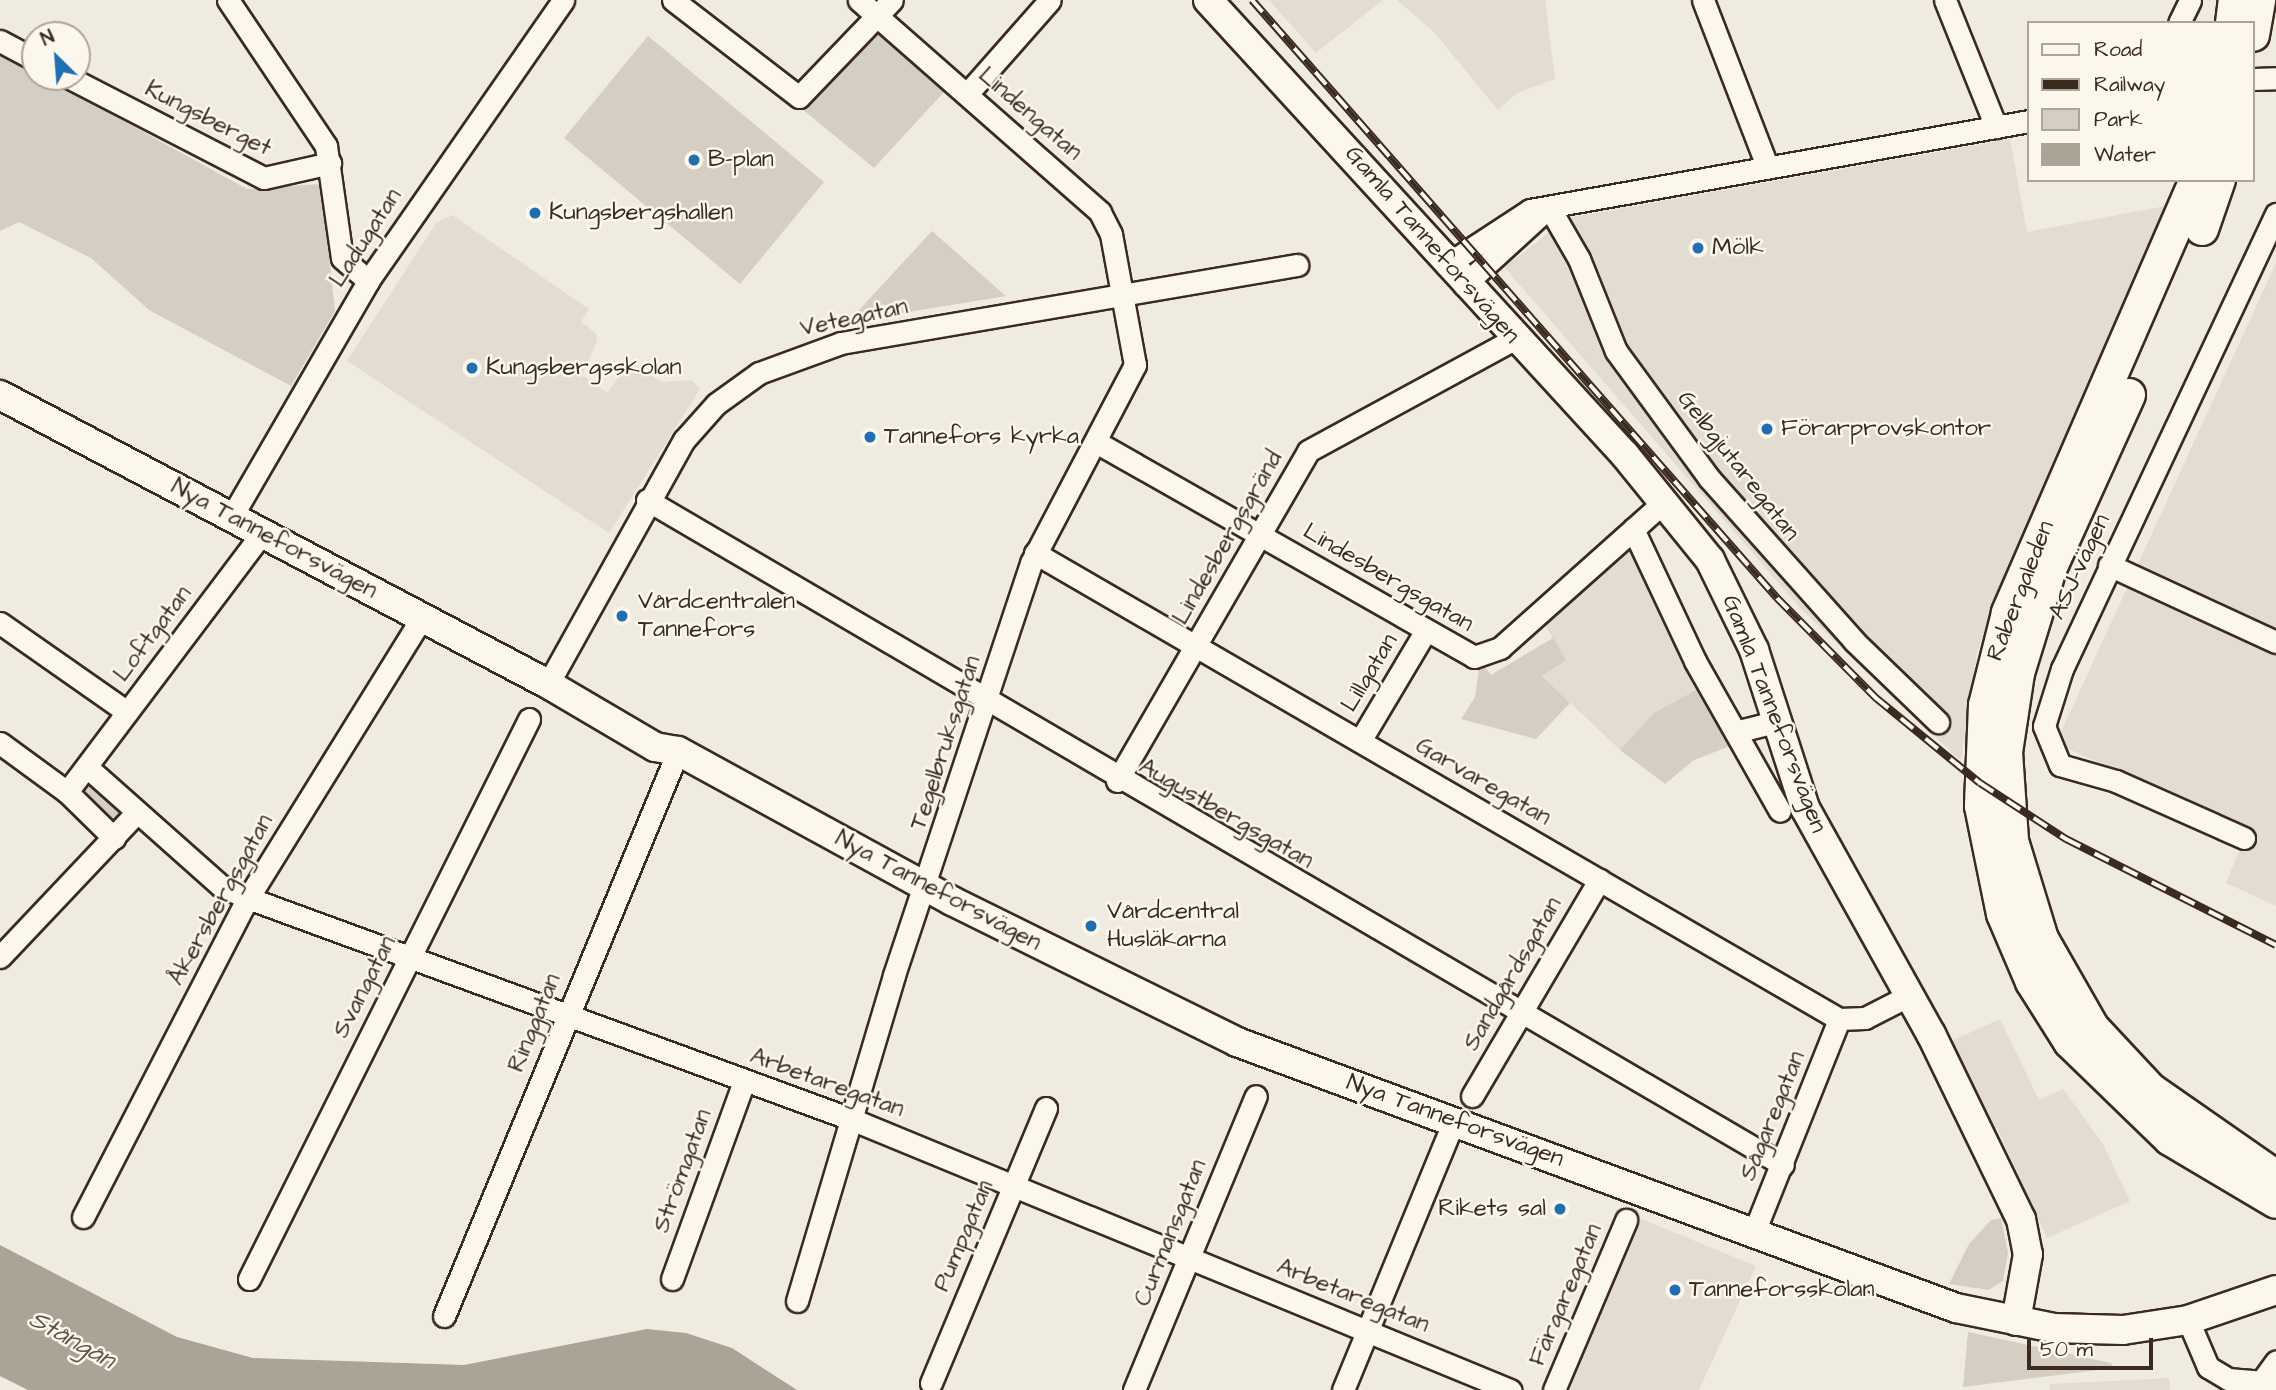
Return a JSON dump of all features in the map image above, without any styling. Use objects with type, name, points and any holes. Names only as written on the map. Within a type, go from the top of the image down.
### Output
[{"type":"main road","name":"Gamla Tanneforsvägen","points":[[1208,0],[1455,275],[1665,501],[1725,584],[1805,808],[1910,995],[2021,1219],[2028,1254],[2016,1321]]},
{"type":"main road","points":[[2232,21],[2235,0]]},
{"type":"main road","points":[[2255,23],[2259,0]]},
{"type":"main road","name":"Råbergaleden","points":[[2195,182],[2008,613],[1984,705],[1981,806],[2003,914],[2032,982],[2070,1042],[2170,1139],[2276,1202]]},
{"type":"main road","name":"Råbergaleden","points":[[2218,182],[2033,617],[2011,709],[2008,802],[2029,907],[2093,1028],[2150,1089],[2276,1177]]},
{"type":"main road","name":"Nya Tanneforsvägen","points":[[0,395],[548,684],[589,695],[662,734],[678,751],[925,888],[1237,1042],[1754,1232],[1905,1291],[2016,1321],[2094,1331],[2188,1320],[2276,1290]]},
{"type":"street","points":[[228,0],[323,140],[330,163],[342,258],[368,281]]},
{"type":"street","name":"Ladugatan","points":[[232,516],[294,400],[368,281],[563,0]]},
{"type":"street","points":[[673,0],[799,97],[892,0]]},
{"type":"street","name":"Lindengatan","points":[[859,0],[1100,212],[1123,295]]},
{"type":"street","points":[[968,94],[1050,0]]},
{"type":"street","points":[[1703,0],[1767,166]]},
{"type":"street","points":[[1945,0],[1996,127]]},
{"type":"street","points":[[2180,21],[2190,0]]},
{"type":"street","points":[[0,41],[21,52]]},
{"type":"street","points":[[2255,79],[2276,78]]},
{"type":"street","name":"Kungsberget","points":[[91,89],[264,178],[330,163]]},
{"type":"street","points":[[1455,275],[1549,207],[2028,121]]},
{"type":"street","name":"Gelbgjutaregatan","points":[[1549,207],[1580,258],[1616,351],[1709,478],[1845,632],[1938,722]]},
{"type":"street","name":"ASJ-vägen","points":[[2245,838],[2116,781],[2072,771],[2051,754],[2044,726],[2054,689],[2109,565],[2276,214]]},
{"type":"street","name":"Vetegatan","points":[[548,684],[647,500],[684,440],[716,404],[783,362],[841,343],[1297,265]]},
{"type":"street","name":"Tegelbruksgatan","points":[[797,1301],[851,1119],[1035,553],[1135,365],[1123,295]]},
{"type":"street","name":"Lindesbergsgränd","points":[[1117,781],[1308,451],[1514,339]]},
{"type":"street","name":"Lindesbergsgatan","points":[[1096,442],[1424,632],[1474,657],[1492,654],[1665,501]]},
{"type":"street","name":"Augustbergsgatan","points":[[647,500],[1117,781],[1783,1165]]},
{"type":"street","points":[[1633,529],[1695,661],[1740,731],[1780,811]]},
{"type":"street","name":"Loftgatan","points":[[87,767],[262,533]]},
{"type":"street","name":"Garvaregatan","points":[[1035,553],[1839,1019]]},
{"type":"street","points":[[2109,565],[2276,642]]},
{"type":"street","name":"Åkersbergsgatan","points":[[83,1217],[248,898],[422,617]]},
{"type":"street","points":[[0,623],[127,712]]},
{"type":"street","name":"Lillgatan","points":[[1360,741],[1424,632]]},
{"type":"street","name":"Svangatan","points":[[248,1279],[529,719]]},
{"type":"street","points":[[1740,731],[1776,722]]},
{"type":"street","points":[[0,743],[67,792],[114,838]]},
{"type":"street","name":"Ringgatan","points":[[444,1316],[567,1012],[678,751]]},
{"type":"street","points":[[67,792],[87,767]]},
{"type":"street","name":"Arbetaregatan","points":[[87,767],[221,886],[248,898],[567,1012],[744,1081],[851,1119],[1369,1329],[1510,1390]]},
{"type":"street","points":[[0,957],[137,812]]},
{"type":"street","name":"Sandgårdsgatan","points":[[1472,1096],[1599,880]]},
{"type":"street","points":[[1839,1019],[1865,1018],[1910,995]]},
{"type":"street","name":"Sågaregatan","points":[[1754,1232],[1783,1165],[1839,1019]]},
{"type":"street","name":"Strömgatan","points":[[672,1279],[744,1081]]},
{"type":"street","name":"Curmansgatan","points":[[1134,1390],[1256,1096]]},
{"type":"street","name":"Pumpgatan","points":[[931,1383],[1046,1108]]},
{"type":"street","points":[[1343,1390],[1454,1121]]},
{"type":"street","name":"Färgaregatan","points":[[1554,1390],[1626,1220]]},
{"type":"street","points":[[2188,1320],[2208,1367],[2262,1385],[2276,1361]]},
{"type":"shaded area","points":[[1269,0],[1383,0],[1316,53]]},
{"type":"shaded area","points":[[1397,0],[1545,0],[1555,79],[1517,93],[1498,110],[1433,31]]},
{"type":"shaded area","points":[[2010,139],[2027,232],[2171,205],[2002,581],[1977,653],[1961,761],[1803,611],[1504,267],[1568,218]]},
{"type":"shaded area","name":"Kungsbergsskolan","points":[[452,215],[589,309],[581,322],[596,333],[597,341],[582,375],[607,393],[629,362],[663,382],[691,380],[700,389],[609,533],[347,361],[436,223]]},
{"type":"shaded area","points":[[2276,263],[2276,906],[2226,883],[2248,829],[2064,747],[2060,734]]},
{"type":"shaded area","points":[[1631,542],[1703,686],[1655,713],[1620,750],[1542,676],[1565,660],[1540,616]]},
{"type":"shaded area","points":[[2000,1019],[2039,1100],[2063,1089],[2103,1144],[2130,1201],[2047,1238],[1997,1128],[1989,1131],[1947,1043]]},
{"type":"shaded area","name":"Tanneforsskolan","points":[[1634,1216],[1756,1266],[1699,1390],[1563,1390]]},
{"type":"shaded area","points":[[2169,1378],[2170,1390],[2050,1390],[2050,1384]]},
{"type":"green space","points":[[874,30],[944,92],[874,168],[802,109]]},
{"type":"green space","name":"B-plan","points":[[648,36],[824,182],[740,284],[564,138]]},
{"type":"green space","points":[[0,53],[21,65],[21,91],[69,91],[247,189],[321,184],[335,311],[291,386],[149,310],[91,258],[19,222],[0,231]]},
{"type":"green space","points":[[932,231],[1006,296],[848,322]]},
{"type":"green space","points":[[1553,638],[1566,660],[1542,676],[1570,703],[1536,739],[1461,719],[1475,697],[1479,669],[1484,665],[1491,675]]},
{"type":"green space","points":[[1703,686],[1738,743],[1694,760],[1665,784],[1620,750],[1654,713]]},
{"type":"green space","points":[[93,782],[125,813],[113,825],[81,795]]},
{"type":"green space","points":[[2001,1218],[2008,1253],[2003,1281],[1988,1290],[1949,1284],[1969,1244],[1991,1220]]},
{"type":"green space","points":[[1968,1332],[2111,1363],[2114,1368],[1963,1387]]},
{"type":"water","name":"Stångån","points":[[0,1245],[177,1337],[253,1358],[464,1365],[647,1329],[686,1333],[732,1348],[797,1390],[28,1390],[0,1376]]},
{"type":"railway","points":[[1252,0],[1777,598],[1876,698],[1980,783],[2066,839],[2276,945]]},
{"type":"place","name":"B-plan","points":[[694,160]]},
{"type":"place","name":"Kungsbergshallen","points":[[535,213]]},
{"type":"place","name":"Mölk","points":[[1698,248]]},
{"type":"place","name":"Kungsbergsskolan","points":[[472,368]]},
{"type":"place","name":"Förarprovskontor","points":[[1767,429]]},
{"type":"place","name":"Tannefors kyrka","points":[[870,437]]},
{"type":"place","name":"Vårdcentralen Tannefors","points":[[622,616]]},
{"type":"place","name":"Vårdcentral Husläkarna","points":[[1091,926]]},
{"type":"place","name":"Rikets sal","points":[[1560,1209]]},
{"type":"place","name":"Tanneforsskolan","points":[[1675,1290]]}]
